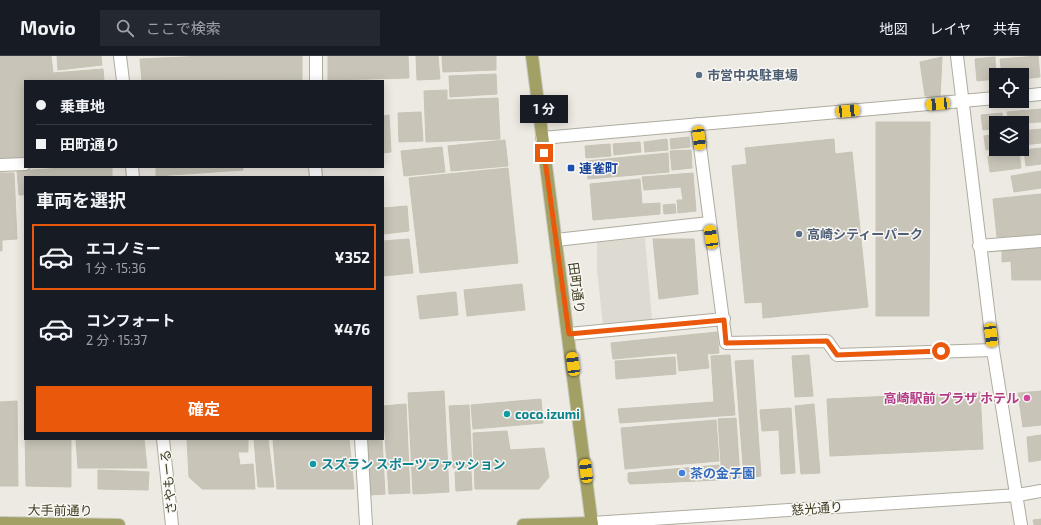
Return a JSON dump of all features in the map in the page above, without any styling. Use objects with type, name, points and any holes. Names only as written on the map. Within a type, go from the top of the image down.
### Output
[{"type":"main road","name":"田町通り","points":[[532,56],[569,334],[592,524]]},
{"type":"main road","name":"大手前通り","points":[[0,523],[119,525]]},
{"type":"main road","points":[[523,525],[592,524]]},
{"type":"street","points":[[120,56],[123,80]]},
{"type":"street","points":[[316,56],[316,80]]},
{"type":"street","points":[[957,56],[979,246],[993,350],[1018,495],[1021,525]]},
{"type":"street","points":[[1029,95],[1041,94]]},
{"type":"street","points":[[542,138],[989,99]]},
{"type":"street","points":[[697,124],[726,343],[827,341],[837,355],[993,350]]},
{"type":"street","points":[[0,165],[24,164]]},
{"type":"street","points":[[556,240],[709,223]]},
{"type":"street","points":[[979,246],[1041,241]]},
{"type":"street","points":[[569,334],[724,320]]},
{"type":"street","name":"さやもーる","points":[[163,440],[172,525]]},
{"type":"street","points":[[361,440],[366,525]]},
{"type":"street","name":"慈光通り","points":[[592,524],[1018,495],[1041,491]]},
{"type":"shaded area","points":[[645,238],[652,320],[603,325],[597,270],[597,242]]},
{"type":"building","points":[[0,56],[51,56],[53,73],[103,69],[104,80],[24,80],[24,158],[0,160]]},
{"type":"building","points":[[57,56],[101,56],[102,65],[58,70]]},
{"type":"building","points":[[205,56],[302,56],[302,80],[142,80],[140,59]]},
{"type":"building","points":[[328,56],[408,56],[409,78],[328,80]]},
{"type":"building","points":[[416,56],[438,56],[440,79],[417,80]]},
{"type":"building","points":[[442,56],[496,56],[496,70],[443,72]]},
{"type":"building","points":[[1038,56],[1040,77],[1029,78],[1029,68],[1001,68],[1000,59]]},
{"type":"building","points":[[942,57],[940,97],[925,96],[920,62]]},
{"type":"building","points":[[995,57],[996,68],[989,68],[989,80],[977,81],[975,59]]},
{"type":"building","points":[[496,74],[497,94],[450,97],[449,76]]},
{"type":"building","points":[[447,90],[447,100],[498,98],[500,139],[426,142],[424,91]]},
{"type":"building","points":[[1041,109],[1041,122],[1029,122],[1029,116],[1008,116],[1007,112]]},
{"type":"building","points":[[421,112],[423,141],[399,142],[398,113]]},
{"type":"building","points":[[1002,113],[1002,116],[989,116],[989,129],[983,130],[981,115]]},
{"type":"building","points":[[389,115],[391,152],[384,153],[384,116]]},
{"type":"building","points":[[876,122],[930,122],[929,316],[876,316]]},
{"type":"building","points":[[1041,129],[1041,143],[1029,144],[1029,130]]},
{"type":"building","points":[[989,135],[989,149],[986,150],[984,136]]},
{"type":"building","points":[[689,137],[690,147],[671,149],[670,139]]},
{"type":"building","points":[[667,139],[668,150],[645,152],[644,142]]},
{"type":"building","name":"高崎シティーパーク","points":[[834,139],[835,154],[852,152],[868,307],[763,318],[762,302],[745,303],[732,166],[747,164],[745,148]]},
{"type":"building","points":[[505,140],[508,166],[451,171],[448,146]]},
{"type":"building","points":[[640,142],[641,152],[614,155],[613,144]]},
{"type":"building","points":[[610,144],[611,156],[586,158],[585,146]]},
{"type":"building","points":[[442,147],[445,172],[404,176],[401,151]]},
{"type":"building","points":[[1041,148],[1041,164],[1026,166],[1025,156],[1029,156],[1029,149]]},
{"type":"building","points":[[691,150],[692,168],[672,170],[670,151]]},
{"type":"building","points":[[668,153],[669,172],[588,179],[586,161]]},
{"type":"building","points":[[988,156],[1020,156],[1021,168],[990,172]]},
{"type":"building","points":[[64,168],[112,168],[112,176],[24,176],[24,195],[19,195],[17,171]]},
{"type":"building","points":[[156,168],[243,168],[243,170],[156,176]]},
{"type":"building","points":[[508,168],[518,263],[420,273],[409,178]]},
{"type":"building","points":[[1041,171],[1041,188],[1014,192],[1011,176]]},
{"type":"building","points":[[0,173],[14,173],[17,239],[2,240],[2,251],[0,251]]},
{"type":"building","points":[[693,173],[696,211],[678,213],[677,200],[683,200],[681,187],[644,190],[642,177]]},
{"type":"building","points":[[640,179],[642,204],[660,203],[660,214],[593,220],[590,184]]},
{"type":"building","points":[[1041,194],[1041,234],[997,237],[993,199]]},
{"type":"building","points":[[675,204],[676,213],[664,214],[663,205]]},
{"type":"building","points":[[407,206],[409,231],[384,234],[384,208]]},
{"type":"building","points":[[409,239],[413,273],[384,276],[384,241]]},
{"type":"building","points":[[653,239],[694,239],[698,294],[659,299]]},
{"type":"building","points":[[1041,247],[1041,280],[1012,280],[1011,261],[1002,262],[1002,251]]},
{"type":"building","points":[[522,284],[525,310],[467,316],[464,290]]},
{"type":"building","points":[[456,292],[458,315],[420,319],[417,296]]},
{"type":"building","points":[[717,332],[719,353],[707,354],[709,368],[679,371],[677,353],[613,359],[611,343]]},
{"type":"building","points":[[730,355],[735,415],[620,423],[618,409],[714,402],[711,356]]},
{"type":"building","points":[[809,355],[813,396],[795,397],[792,356]]},
{"type":"building","points":[[675,357],[676,374],[616,379],[615,361]]},
{"type":"building","points":[[753,360],[761,476],[744,478],[735,361]]},
{"type":"building","points":[[444,391],[449,492],[413,494],[408,393]]},
{"type":"building","points":[[1041,391],[1041,425],[1023,427],[1018,393]]},
{"type":"building","points":[[980,392],[983,449],[830,456],[827,399]]},
{"type":"building","name":"coco.izumi","points":[[541,399],[543,423],[473,429],[471,405]]},
{"type":"building","points":[[17,401],[18,486],[0,486],[0,402]]},
{"type":"building","points":[[406,404],[410,493],[389,494],[384,406]]},
{"type":"building","points":[[814,404],[820,473],[801,474],[795,406]]},
{"type":"building","points":[[469,405],[472,467],[453,468],[449,406]]},
{"type":"building","points":[[791,408],[795,473],[781,474],[779,430],[762,431],[760,410]]},
{"type":"building","points":[[736,418],[740,478],[722,479],[718,419]]},
{"type":"building","points":[[716,420],[719,461],[625,469],[621,428]]},
{"type":"building","points":[[507,431],[510,450],[544,448],[549,477],[539,489],[475,489],[473,433]]},
{"type":"building","points":[[1041,435],[1041,460],[1029,462],[1027,437]]},
{"type":"building","points":[[25,440],[71,440],[71,487],[26,486]]},
{"type":"building","points":[[76,440],[144,440],[147,468],[78,468]]},
{"type":"building","points":[[187,440],[248,440],[248,452],[238,452],[240,465],[253,464],[255,489],[202,489],[189,477]]},
{"type":"building","points":[[254,440],[268,440],[274,487],[258,487]]},
{"type":"building","name":"スズラン スポーツファッション","points":[[273,440],[349,440],[354,489],[277,489]]},
{"type":"building","points":[[367,440],[382,440],[385,494],[370,495]]},
{"type":"building","points":[[719,465],[720,480],[630,484],[628,481],[628,473]]},
{"type":"building","points":[[98,470],[149,472],[148,490],[98,489]]},
{"type":"building","points":[[471,471],[472,490],[456,491],[455,472]]},
{"type":"building","points":[[1041,519],[1041,525],[1034,525],[1033,520]]},
{"type":"place","name":"市営中央駐車場","points":[[699,75]]},
{"type":"place","name":"連雀町","points":[[571,168]]},
{"type":"place","name":"高崎シティーパーク","points":[[799,234]]},
{"type":"place","name":"高崎駅前 プラザ ホテル","points":[[1027,398]]},
{"type":"place","name":"coco.izumi","points":[[507,414]]},
{"type":"place","name":"スズラン スポーツファッション","points":[[313,464]]},
{"type":"place","name":"茶の金子園","points":[[682,473]]},
{"type":"route","points":[[544,153],[569,334],[724,320],[726,343],[827,341],[837,355],[941,351]]}]
